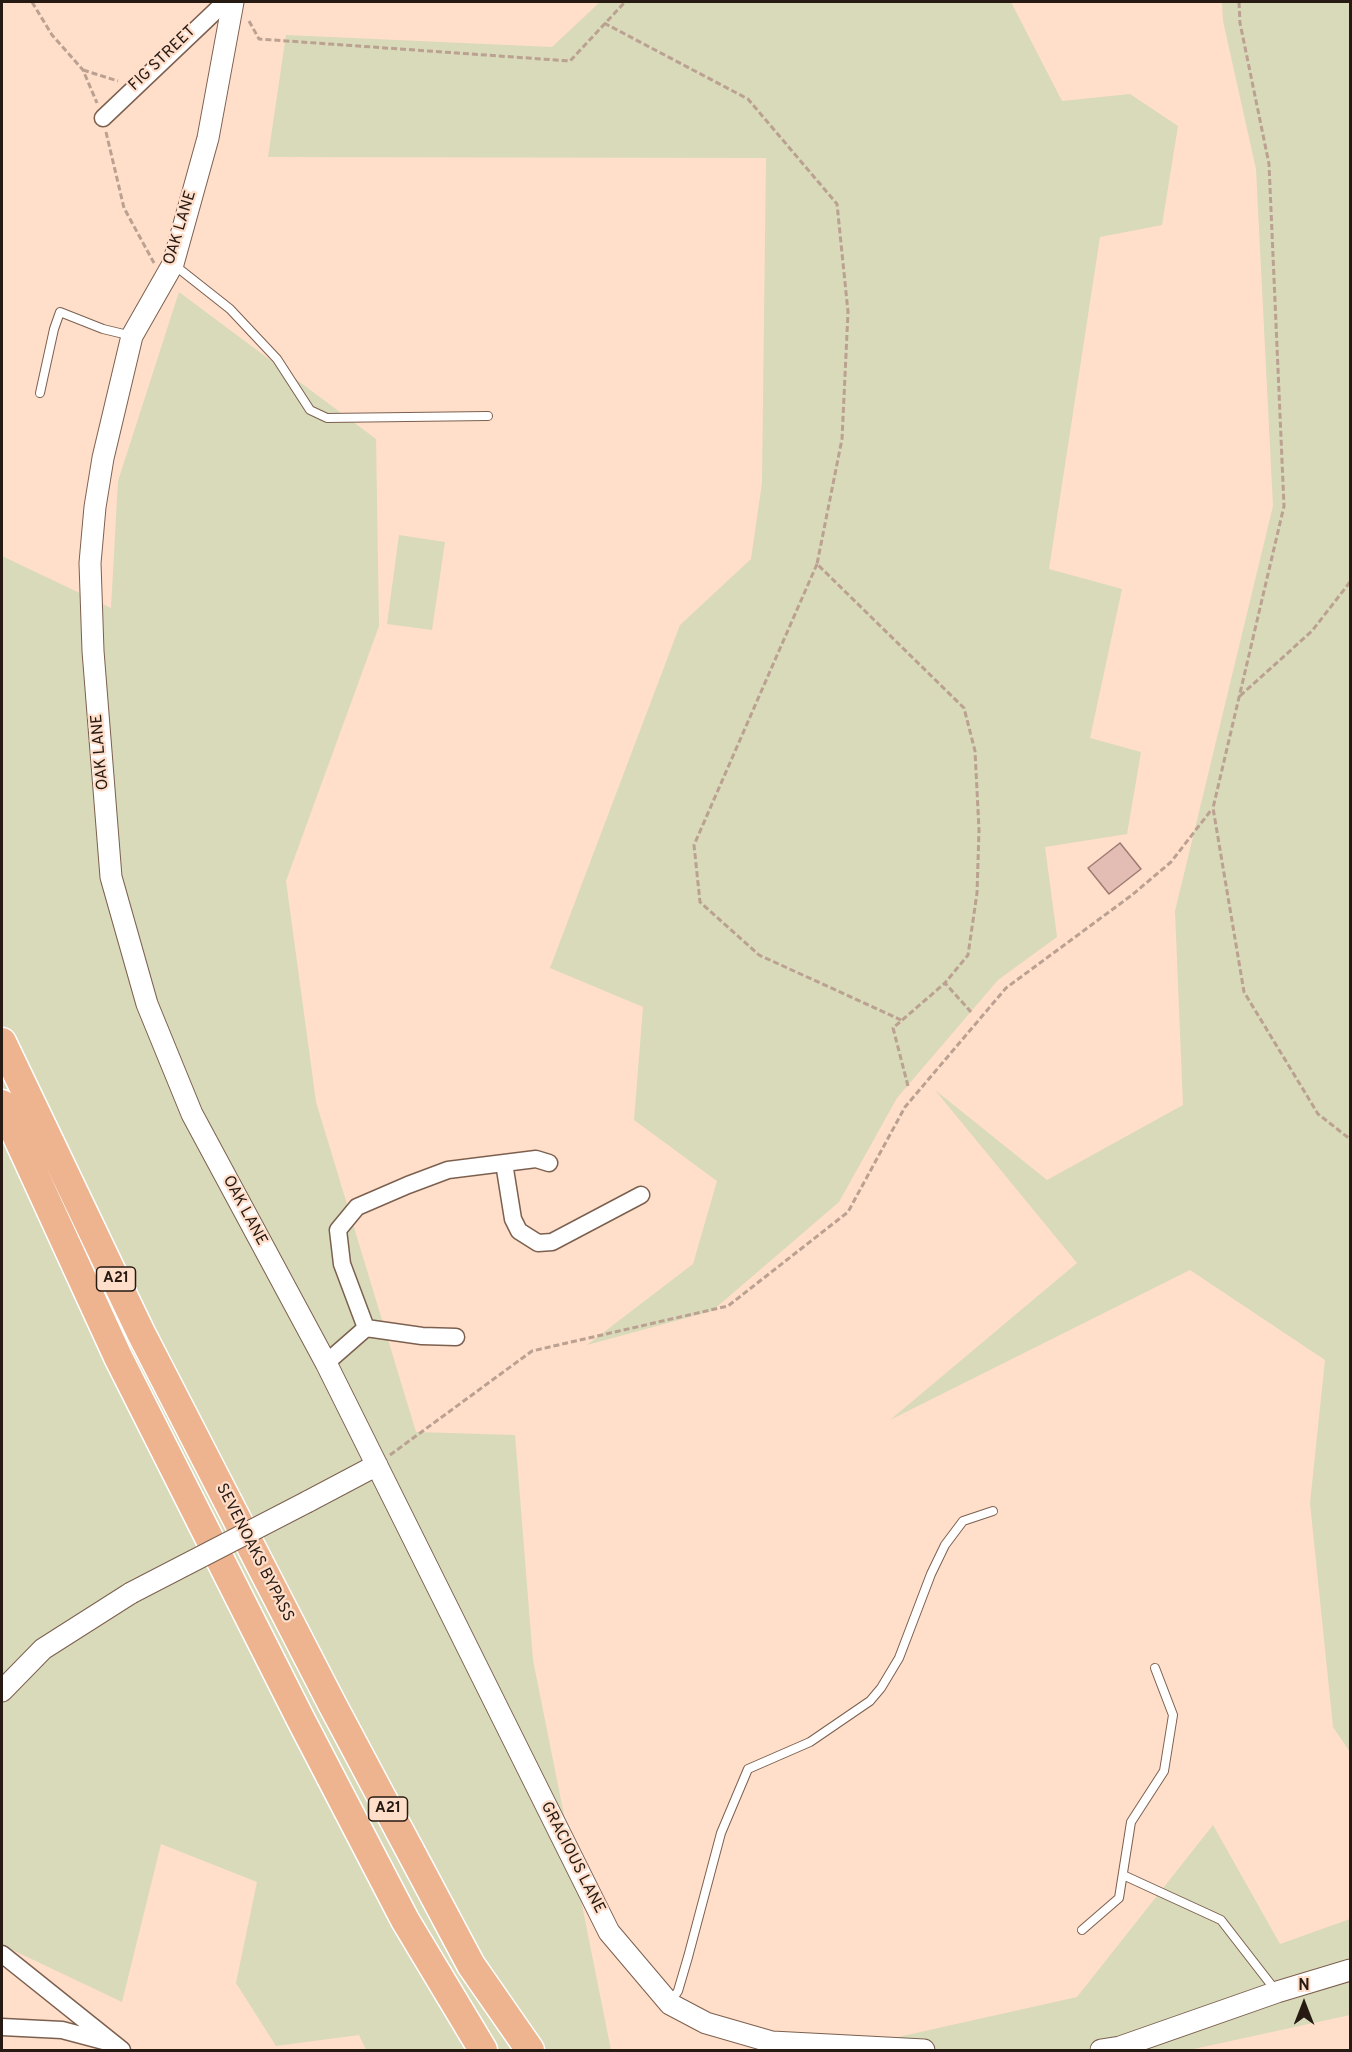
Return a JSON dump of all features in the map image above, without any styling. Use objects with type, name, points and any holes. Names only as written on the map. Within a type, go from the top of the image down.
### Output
[{"type":"highway","name":"SEVENOAKS BYPASS","points":[[2,1042],[141,1333],[332,1704],[471,1965],[530,2050]]},
{"type":"highway","name":"SEVENOAKS BYPASS","points":[[2,1104],[118,1357],[306,1728],[405,1920],[483,2050]]},
{"type":"street","name":"FIG STREET","points":[[103,118],[225,2]]},
{"type":"street","name":"OAK LANE","points":[[233,2],[207,138],[168,272],[132,336],[103,458],[95,507],[90,563],[93,651],[111,877],[147,1004],[192,1114],[326,1363],[377,1465]]},
{"type":"street","points":[[366,1328],[342,1264],[338,1230],[357,1207],[448,1170],[536,1159],[549,1163]]},
{"type":"street","points":[[504,1163],[513,1219],[519,1230],[538,1242],[552,1242],[641,1195]]},
{"type":"street","points":[[326,1363],[366,1328],[422,1336],[456,1336]]},
{"type":"street","points":[[2,1691],[43,1649],[131,1593],[377,1465]]},
{"type":"street","name":"GRACIOUS LANE","points":[[377,1465],[609,1932],[670,2004],[706,2023],[772,2042],[924,2050]]},
{"type":"street","points":[[2,1954],[120,2048]]},
{"type":"street","points":[[1101,2050],[1120,2047],[1277,1992],[1350,1970]]},
{"type":"street","points":[[2,2027],[62,2030],[120,2048]]},
{"type":"lane","points":[[168,272],[230,309],[277,359],[310,410],[327,418],[488,416]]},
{"type":"lane","points":[[40,393],[60,312],[103,329],[132,336]]},
{"type":"lane","points":[[670,2004],[678,1991],[721,1833],[748,1769],[810,1742],[870,1701],[881,1688],[899,1658],[930,1574],[945,1545],[963,1521],[993,1511]]},
{"type":"lane","points":[[1082,1930],[1119,1898],[1131,1822],[1164,1771],[1173,1715],[1155,1668]]},
{"type":"lane","points":[[1123,1875],[1221,1920],[1277,1992]]},
{"type":"path","points":[[32,2],[52,35],[82,70],[103,118],[124,208],[168,272]]},
{"type":"path","points":[[249,20],[259,39],[570,61],[625,2]]},
{"type":"path","points":[[1239,2],[1240,23],[1269,164],[1284,506],[1213,808],[1244,992],[1318,1114],[1350,1139]]},
{"type":"path","points":[[604,23],[748,99],[837,204],[848,312],[842,439],[817,564],[694,845],[700,902],[759,955],[902,1020]]},
{"type":"path","points":[[82,70],[106,76],[134,88]]},
{"type":"path","points":[[817,564],[964,708],[975,751],[979,830],[977,893],[968,955],[945,983],[893,1028],[908,1086]]},
{"type":"path","points":[[1239,697],[1312,631],[1350,582]]},
{"type":"path","points":[[377,1465],[532,1351],[728,1306],[848,1212],[905,1107],[1006,988],[1132,896],[1171,862],[1213,808]]},
{"type":"path","points":[[945,983],[971,1012]]},
{"type":"green space","points":[[600,2],[1011,2],[1062,101],[1130,94],[1178,126],[1162,225],[1100,237],[1049,569],[1122,589],[1090,738],[1141,752],[1127,834],[1045,847],[1057,937],[998,980],[897,1098],[839,1202],[712,1311],[587,1345],[693,1264],[717,1181],[634,1120],[643,1007],[550,968],[680,625],[751,559],[762,483],[766,158],[268,157],[286,35],[552,47]]},
{"type":"green space","points":[[1222,2],[1350,2],[1350,1752],[1333,1727],[1310,1503],[1325,1360],[1190,1270],[890,1420],[1077,1263],[935,1090],[1047,1180],[1183,1105],[1175,911],[1273,506],[1256,169],[1223,21]]},
{"type":"green space","points":[[179,292],[376,439],[379,626],[286,881],[316,1102],[416,1432],[515,1435],[533,1660],[611,2050],[366,2050],[359,2035],[276,2046],[236,1983],[257,1882],[161,1844],[122,2002],[2,1945],[2,556],[111,608],[118,481]]},
{"type":"green space","points":[[399,535],[445,542],[432,630],[387,624]]},
{"type":"green space","points":[[1213,1825],[1280,1944],[1350,1919],[1350,2015],[1189,2050],[840,2050],[1077,1997]]},
{"type":"building","points":[[1120,843],[1141,869],[1109,894],[1088,868]]}]
